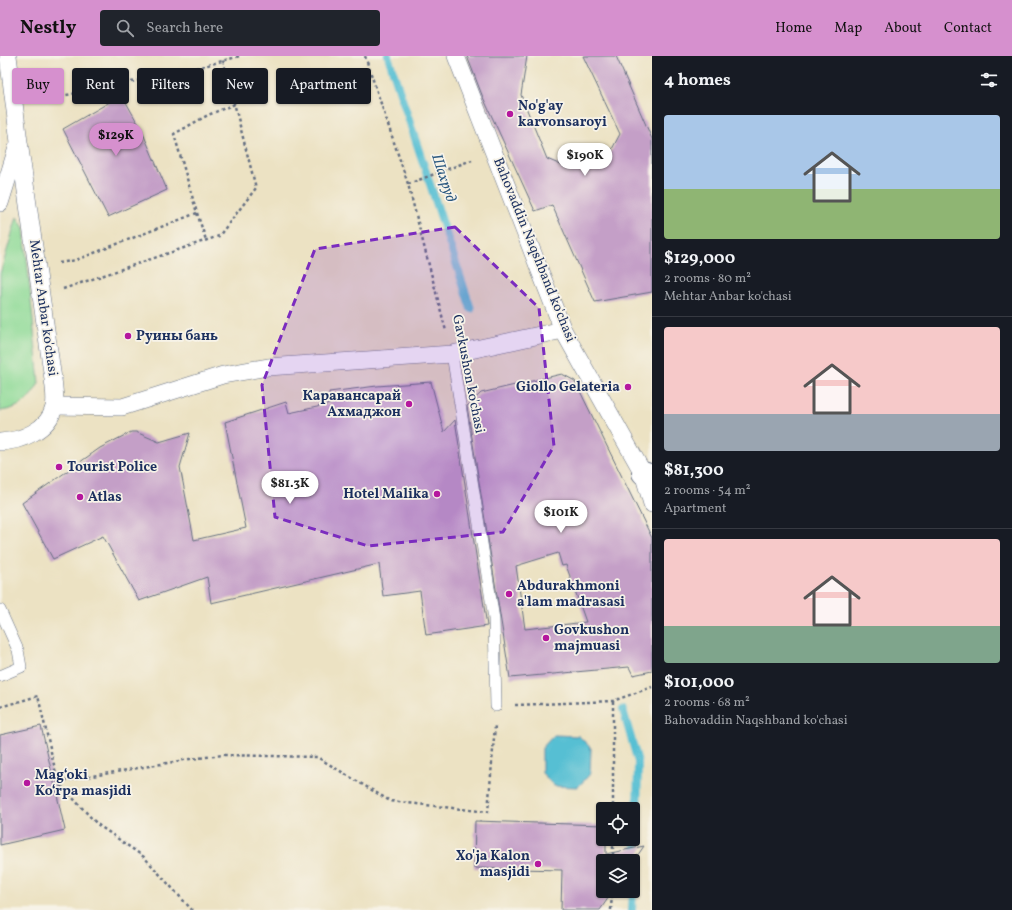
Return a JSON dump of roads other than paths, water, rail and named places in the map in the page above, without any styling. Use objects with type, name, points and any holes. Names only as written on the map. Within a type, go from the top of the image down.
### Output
[{"type":"street","name":"Mehtar Anbar ko'chasi","points":[[8,56],[18,142],[53,379],[55,406]]},
{"type":"street","name":"Bahovaddin Naqshband ko'chasi","points":[[456,56],[563,330],[648,475],[652,504]]},
{"type":"street","name":"Mehtar Anbar ko'chasi","points":[[0,203],[18,142]]},
{"type":"street","points":[[0,442],[28,436],[49,418],[55,406],[122,407],[223,376],[268,367],[452,354],[563,330]]},
{"type":"lane","name":"Gavkushon ko'chasi","points":[[452,354],[494,619],[496,706]]},
{"type":"lane","points":[[0,610],[18,650],[21,667],[0,676]]},
{"type":"water","points":[[554,735],[579,736],[591,748],[590,774],[578,787],[554,786],[542,773],[542,748]]},
{"type":"waterway","name":"Шахруд","points":[[388,56],[471,309]]},
{"type":"waterway","points":[[623,710],[638,762],[635,854]]},
{"type":"waterway","points":[[632,910],[633,898]]},
{"type":"place","name":"No'g'ay karvonsaroyi","points":[[510,114]]},
{"type":"place","name":"Руины бань","points":[[128,336]]},
{"type":"place","name":"Giollo Gelateria","points":[[628,387]]},
{"type":"place","name":"Каравансарай Ахмаджон","points":[[409,404]]},
{"type":"place","name":"Tourist Police","points":[[59,467]]},
{"type":"place","name":"Hotel Malika","points":[[437,494]]},
{"type":"place","name":"Atlas","points":[[80,497]]},
{"type":"place","name":"Abdurakhmoni a'lam madrasasi","points":[[509,594]]},
{"type":"place","name":"Govkushon majmuasi","points":[[546,638]]},
{"type":"place","name":"Magʻoki Koʻrpa masjidi","points":[[27,783]]},
{"type":"place","name":"Xo'ja Kalon masjidi","points":[[538,864]]}]
